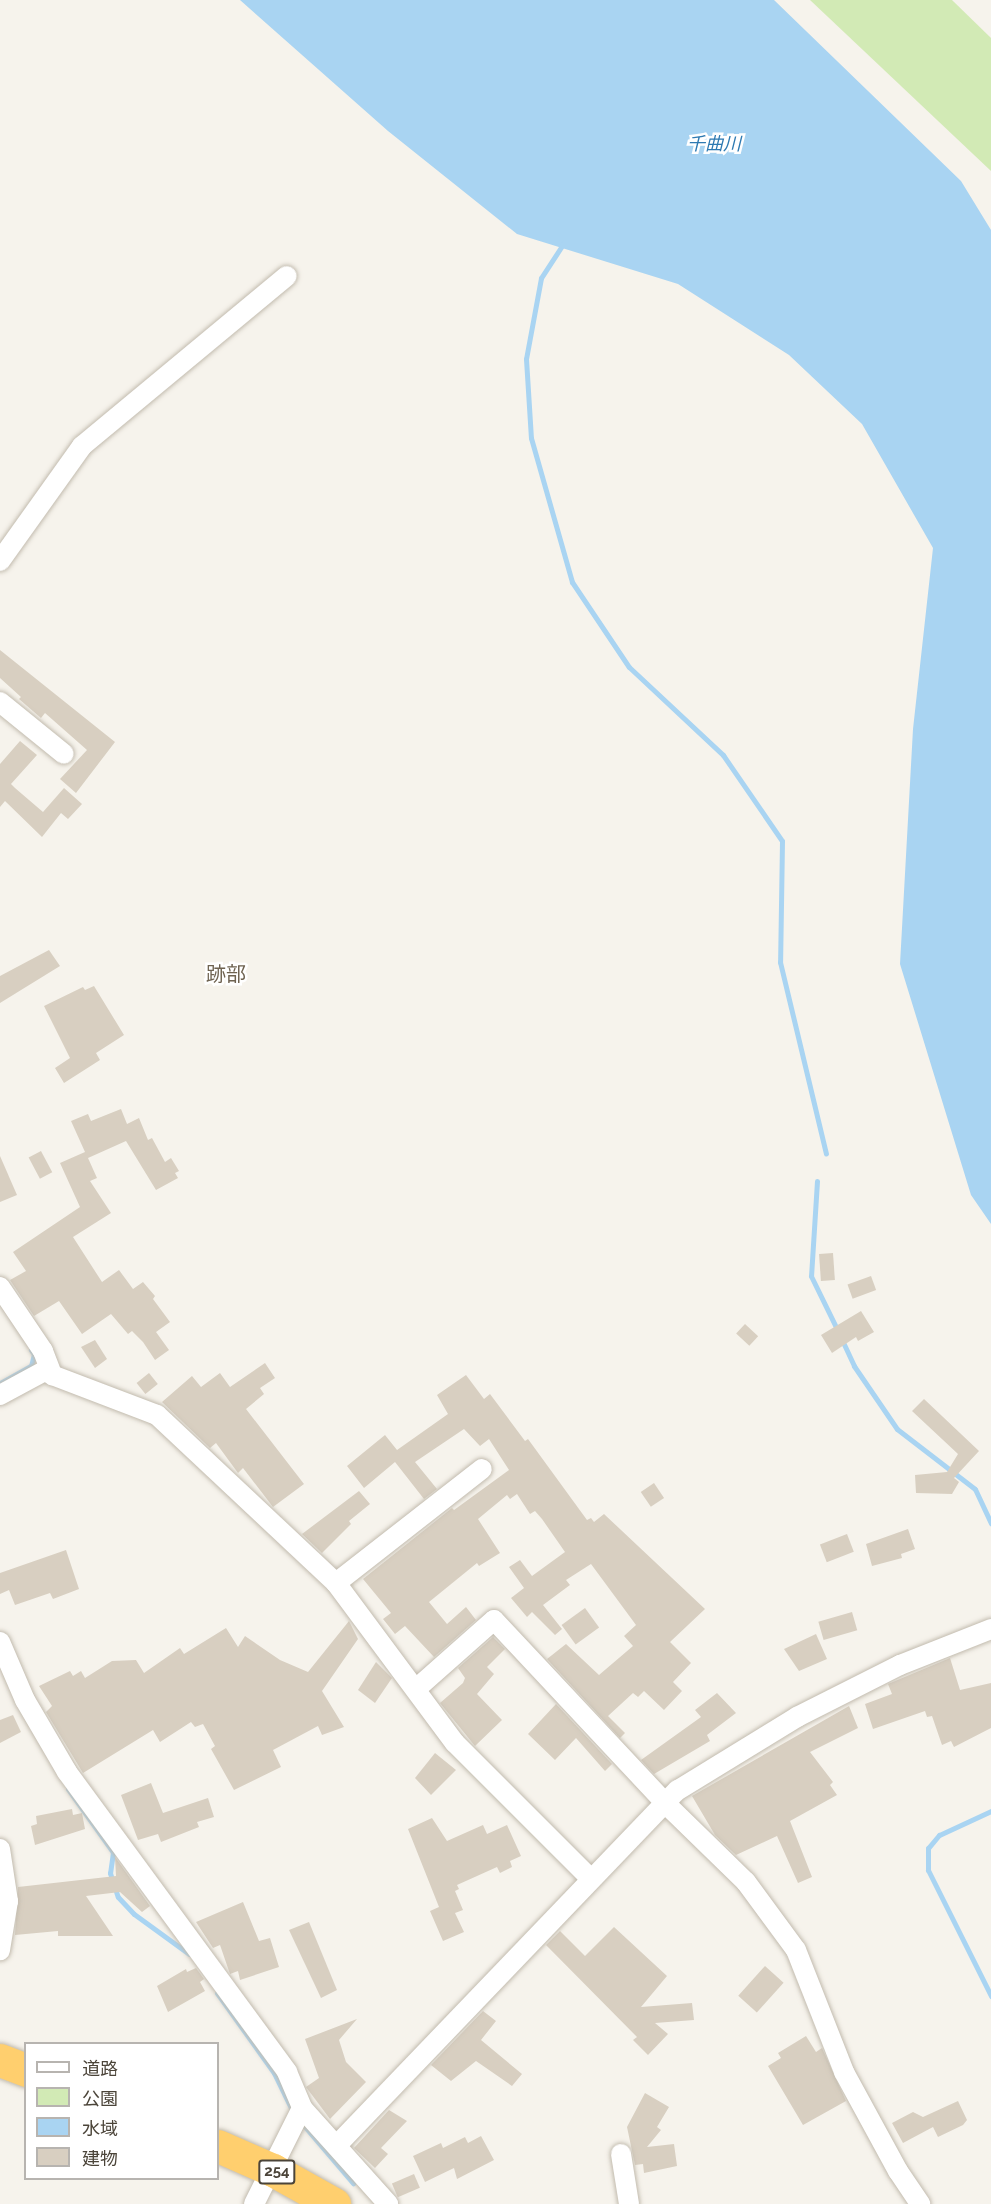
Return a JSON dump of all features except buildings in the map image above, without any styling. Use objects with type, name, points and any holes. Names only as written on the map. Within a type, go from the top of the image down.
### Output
[{"type":"highway","points":[[0,2060],[24,2069]]},
{"type":"highway","name":"254","points":[[219,2146],[273,2170],[334,2204]]},
{"type":"street","points":[[0,561],[82,446],[287,276]]},
{"type":"street","points":[[0,702],[64,754]]},
{"type":"street","points":[[0,1287],[44,1351],[48,1369],[58,1379],[157,1415],[336,1583],[455,1743],[591,1880]]},
{"type":"street","points":[[0,1395],[48,1369]]},
{"type":"street","points":[[336,1583],[482,1469]]},
{"type":"street","points":[[416,1689],[494,1620],[664,1803],[746,1882],[796,1950],[844,2072],[898,2171],[920,2204]]},
{"type":"street","points":[[337,2145],[678,1790],[797,1717],[900,1665],[991,1629]]},
{"type":"street","points":[[0,1642],[25,1700],[68,1772],[287,2072],[302,2108],[388,2204]]},
{"type":"street","points":[[0,1849],[8,1901],[0,1950]]},
{"type":"street","points":[[254,2204],[302,2108]]},
{"type":"street","points":[[621,2154],[629,2204]]},
{"type":"green space","points":[[810,0],[952,0],[991,38],[991,171]]},
{"type":"water","name":"千曲川","points":[[240,0],[774,0],[961,181],[991,230],[991,1224],[971,1195],[900,964],[913,729],[933,548],[862,424],[789,355],[678,284],[517,234],[388,131]]},
{"type":"waterway","points":[[565,241],[541,278],[526,359],[531,438],[572,582],[629,667],[723,755],[782,841],[780,962],[826,1154]]},
{"type":"waterway","points":[[817,1181],[811,1276],[838,1331]]},
{"type":"waterway","points":[[842,1340],[854,1366],[897,1429],[975,1489],[991,1524]]},
{"type":"waterway","points":[[0,1383],[31,1366],[34,1354],[31,1350]]},
{"type":"waterway","points":[[68,1789],[113,1852],[110,1873],[118,1897],[134,1914],[189,1954]]},
{"type":"waterway","points":[[991,1811],[939,1835],[928,1848],[928,1870],[991,1996]]},
{"type":"waterway","points":[[217,1993],[274,2073],[294,2114]]},
{"type":"waterway","points":[[300,2121],[353,2183]]},
{"type":"district","name":"跡部","points":[[226,974]]}]
